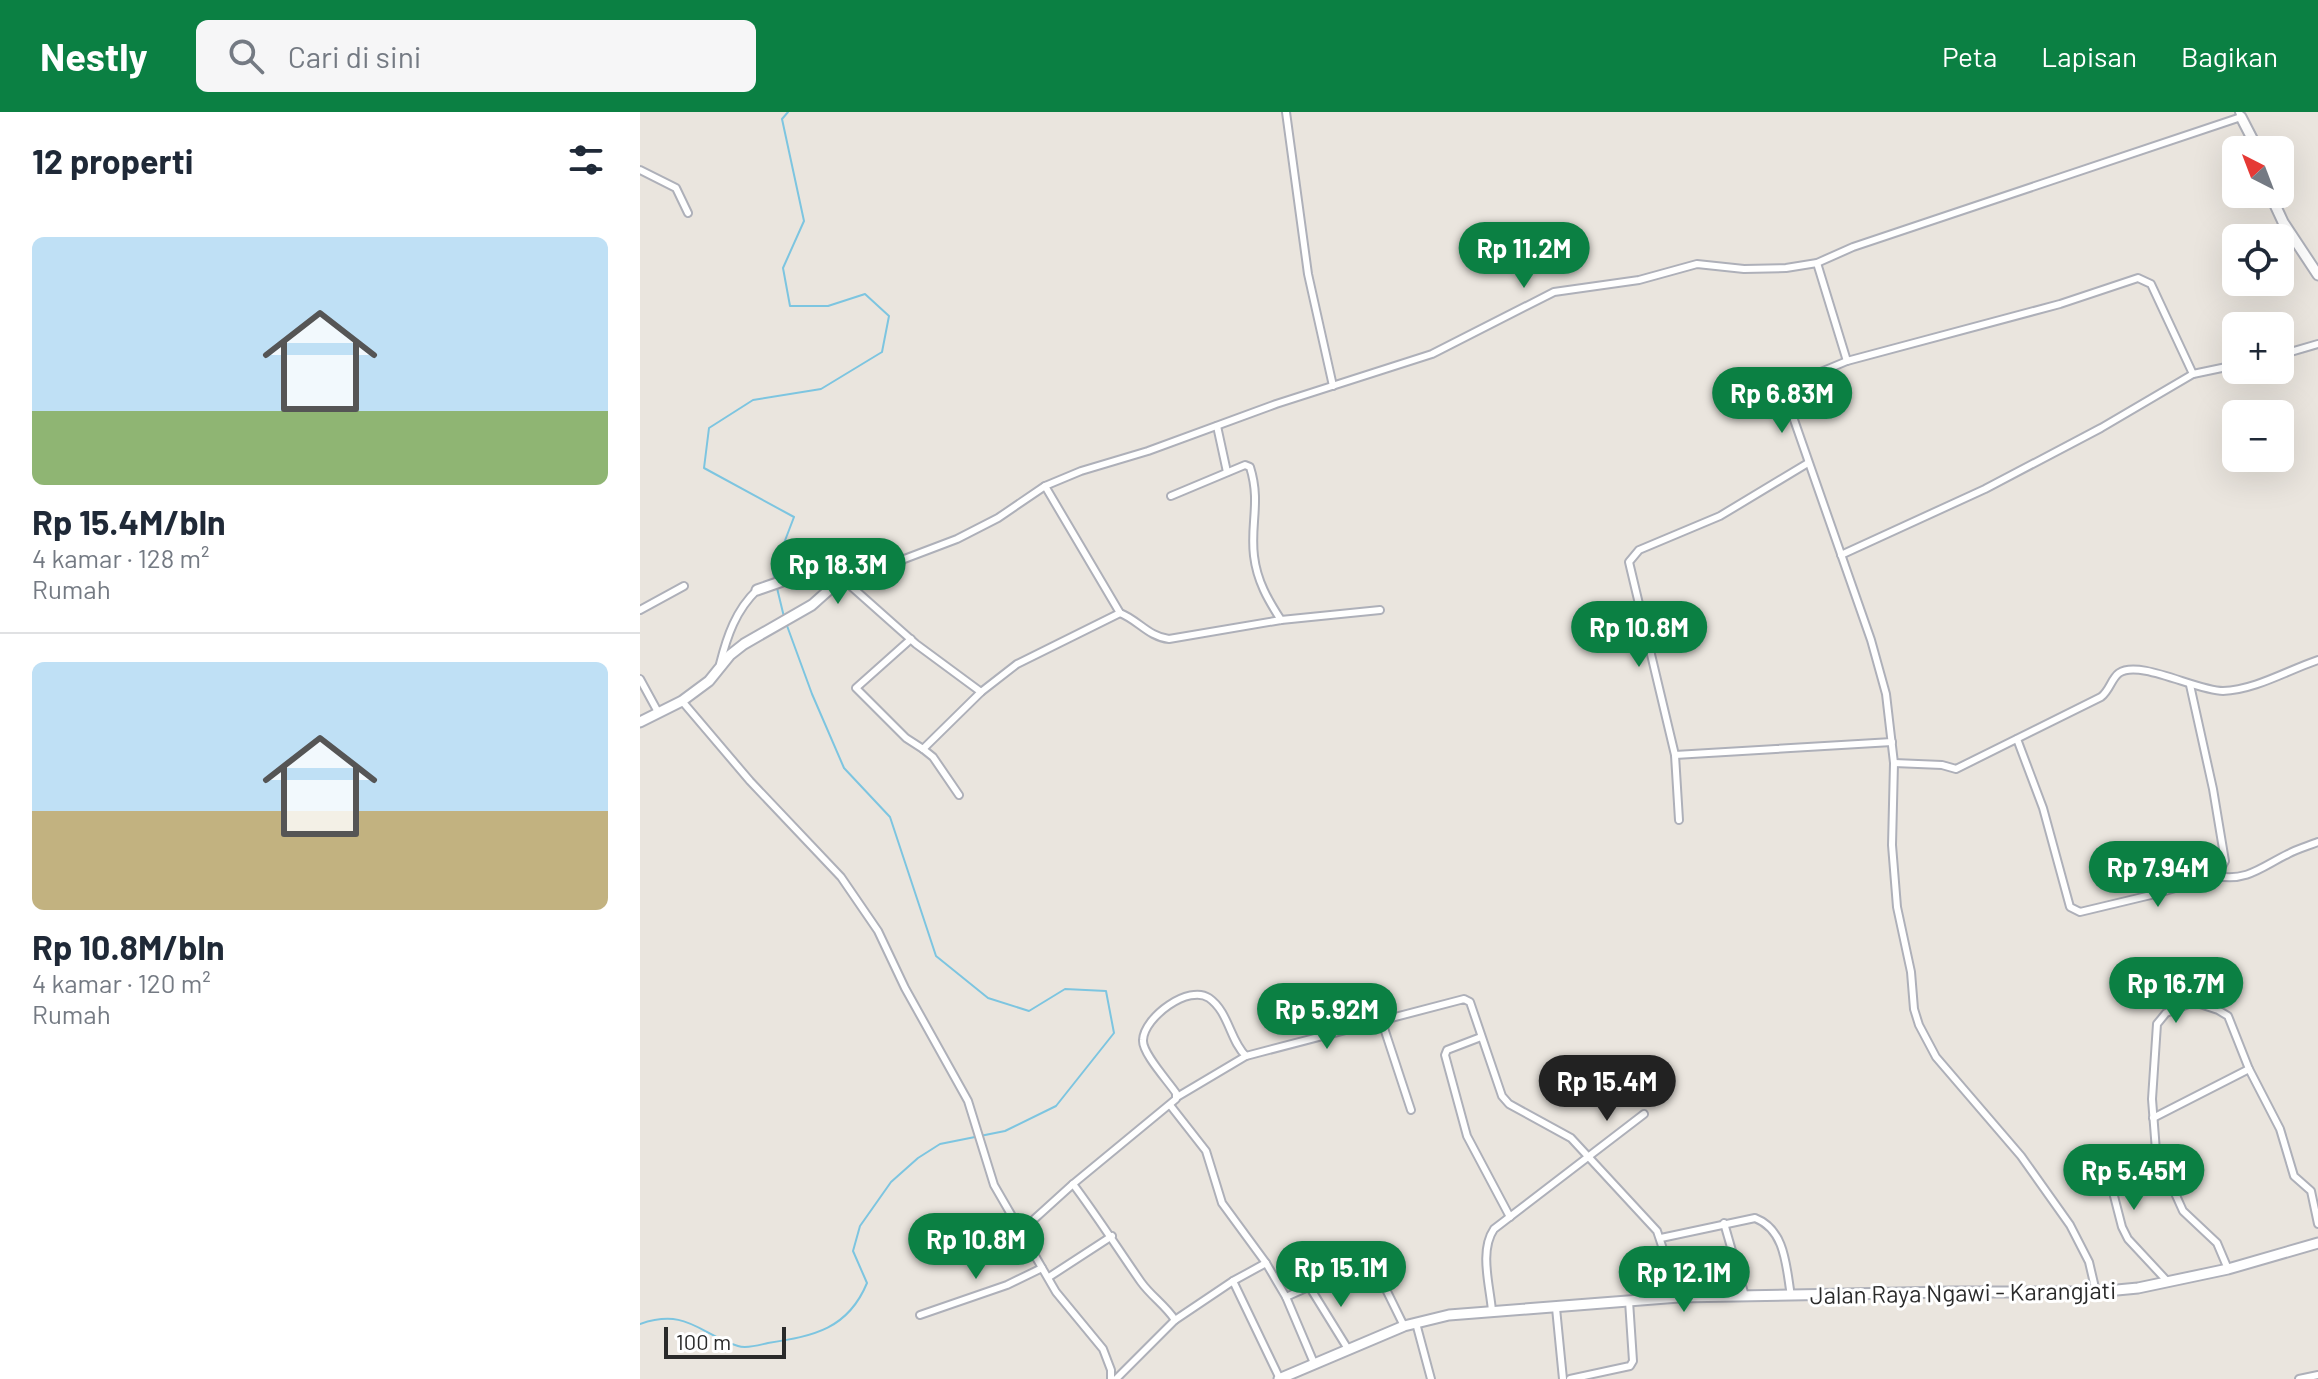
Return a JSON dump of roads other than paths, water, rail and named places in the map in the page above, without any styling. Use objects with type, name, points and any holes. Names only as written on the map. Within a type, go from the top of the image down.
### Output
[{"type":"street","points":[[1286,112],[1308,274],[1333,386]]},
{"type":"street","points":[[640,722],[682,701],[709,681],[730,655],[753,637],[812,605],[842,580],[957,539],[998,518],[1045,486],[1081,471],[1432,354],[1554,292],[1639,280],[1697,264],[1744,269],[1786,268],[1817,263],[1853,247],[2240,115],[2251,136]]},
{"type":"street","points":[[640,170],[676,188],[688,213]]},
{"type":"street","points":[[2276,208],[2318,275]]},
{"type":"street","points":[[1817,263],[1847,361]]},
{"type":"street","points":[[2096,1292],[2089,1262],[2070,1225],[2021,1156],[1936,1057],[1919,1025],[1897,907],[1892,845],[1894,763],[1886,694],[1871,640],[1786,401],[1785,390],[1847,361],[2060,304],[2143,278],[2154,289],[2193,374]]},
{"type":"street","points":[[2294,351],[2318,344]]},
{"type":"street","points":[[1841,555],[1985,489],[2101,428],[2193,374],[2222,368]]},
{"type":"street","points":[[1217,426],[1227,472]]},
{"type":"street","points":[[1679,820],[1675,755],[1629,562],[1639,550],[1720,516],[1808,463]]},
{"type":"street","points":[[1171,496],[1245,465],[1251,469],[1257,505],[1255,564],[1266,597],[1281,620]]},
{"type":"street","points":[[1045,486],[1120,613],[1150,633],[1169,639],[1281,620],[1380,610]]},
{"type":"street","points":[[719,667],[730,630],[749,598],[757,590],[808,574],[842,580],[911,639],[981,692]]},
{"type":"street","points":[[640,610],[684,586]]},
{"type":"street","points":[[923,749],[981,692],[1017,664],[1120,613]]},
{"type":"street","points":[[911,639],[856,688],[906,738],[923,749],[943,769],[959,795]]},
{"type":"street","points":[[1894,763],[1942,765],[1956,769],[2101,697],[2108,691],[2116,674],[2124,670],[2147,671],[2206,690],[2240,689],[2318,660]]},
{"type":"street","points":[[640,679],[658,712]]},
{"type":"street","points":[[2190,685],[2225,861],[2217,876]]},
{"type":"street","points":[[682,701],[750,781],[841,877],[878,931],[905,988],[968,1101],[994,1185],[1066,1306],[1103,1349],[1113,1379]]},
{"type":"street","points":[[2017,739],[2043,808],[2070,907],[2074,910],[2080,912],[2217,876],[2230,879],[2247,877],[2289,853],[2318,842]]},
{"type":"street","points":[[1675,755],[1892,742]]},
{"type":"street","points":[[1177,1097],[1145,1049],[1143,1040],[1145,1031],[1169,1005],[1192,993],[1207,996],[1218,1006],[1242,1053],[1247,1055]]},
{"type":"street","points":[[1020,1232],[1177,1097],[1247,1055],[1464,999],[1470,1002],[1497,1085],[1509,1104],[1560,1130],[1588,1156],[1661,1238],[1679,1297]]},
{"type":"street","points":[[2228,1269],[2217,1243],[2183,1211],[2156,1151],[2152,1099],[2157,1024],[2166,1013],[2188,1004],[2200,1004],[2228,1016],[2249,1069],[2280,1129],[2294,1176],[2311,1191],[2318,1224]]},
{"type":"street","points":[[1382,1022],[1411,1110]]},
{"type":"street","points":[[1481,1037],[1447,1050],[1445,1055],[1467,1136],[1510,1217]]},
{"type":"street","points":[[2153,1118],[2249,1069]]},
{"type":"street","points":[[1170,1105],[1206,1151],[1222,1203],[1266,1263],[1286,1297],[1314,1363]]},
{"type":"street","points":[[1492,1311],[1486,1249],[1488,1237],[1494,1229],[1644,1114]]},
{"type":"street","points":[[2156,1151],[2112,1158],[2106,1165],[2128,1239],[2168,1282]]},
{"type":"street","points":[[1073,1184],[1112,1236],[1142,1284],[1175,1320]]},
{"type":"street","points":[[1661,1238],[1755,1218],[1773,1230],[1781,1243],[1791,1296]]},
{"type":"street","points":[[1724,1223],[1745,1296]]},
{"type":"street","points":[[1049,1277],[1112,1236]]},
{"type":"street","name":"Jalan Raya Ngawi - Karangjati","points":[[1280,1379],[1404,1326],[1449,1315],[1679,1297],[2096,1292],[2168,1282],[2228,1269],[2318,1243]]},
{"type":"street","points":[[1286,1297],[1369,1260],[1404,1326]]},
{"type":"street","points":[[1113,1379],[1175,1320],[1266,1263]]},
{"type":"street","points":[[920,1315],[1007,1285],[1042,1268]]},
{"type":"street","points":[[1233,1281],[1280,1379]]},
{"type":"street","points":[[1309,1286],[1348,1349]]},
{"type":"street","points":[[1570,1379],[1630,1366],[1633,1361],[1629,1301]]},
{"type":"street","points":[[1556,1308],[1563,1379]]},
{"type":"street","points":[[1416,1323],[1431,1379]]},
{"type":"street","points":[[2299,1379],[2318,1375]]},
{"type":"waterway","points":[[775,582],[773,572],[794,517],[704,468],[709,428],[753,400],[821,389],[882,352],[889,316],[865,294],[828,306],[790,306],[783,268],[804,221],[782,119],[788,112]]},
{"type":"waterway","points":[[777,588],[784,617]]},
{"type":"waterway","points":[[640,1324],[656,1320],[681,1321],[745,1347],[800,1337],[828,1328],[850,1311],[867,1283],[853,1251],[860,1226],[891,1182],[918,1158],[940,1144],[1005,1131],[1056,1106],[1114,1033],[1106,991],[1065,989],[1029,1011],[988,998],[936,956],[890,817],[844,768],[786,623]]}]
